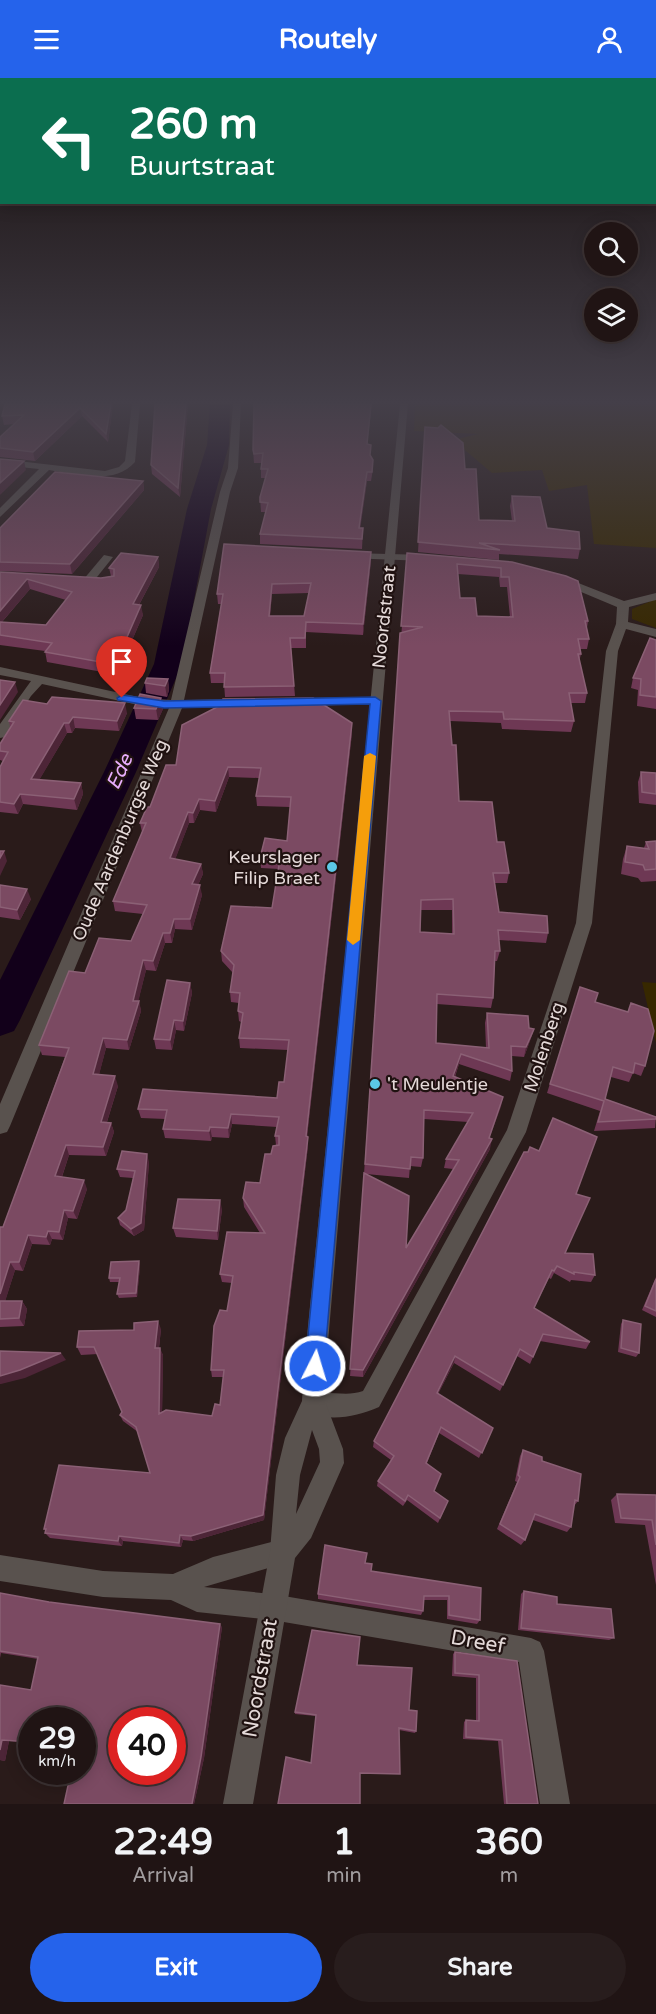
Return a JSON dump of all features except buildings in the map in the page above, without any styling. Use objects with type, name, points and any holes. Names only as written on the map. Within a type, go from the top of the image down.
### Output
[{"type":"street","points":[[0,514],[29,485]]},
{"type":"street","name":"Oude Aardenburgse Weg","points":[[0,1126],[171,704],[217,548],[230,485]]},
{"type":"street","name":"Noordstraat","points":[[283,1552],[302,1529],[332,1463],[331,1449],[314,1404],[375,701],[397,485]]},
{"type":"street","points":[[334,555],[435,559]]},
{"type":"street","points":[[89,580],[108,556]]},
{"type":"street","points":[[550,576],[604,595],[622,605],[656,596]]},
{"type":"street","name":"Molenberg","points":[[314,1404],[353,1406],[371,1399],[516,1132],[584,922],[612,651],[622,624],[622,605]]},
{"type":"street","points":[[622,624],[656,633]]},
{"type":"street","points":[[0,671],[143,702],[171,704],[259,702]]},
{"type":"street","points":[[0,734],[26,694],[38,681]]},
{"type":"street","points":[[282,702],[375,701]]},
{"type":"street","name":"Noordstraat","points":[[238,1804],[283,1552],[283,1517],[292,1450],[300,1424],[314,1404]]},
{"type":"street","points":[[173,1587],[213,1570],[283,1552]]},
{"type":"street","points":[[0,1568],[103,1584],[173,1587],[197,1599],[272,1607]]},
{"type":"street","name":"Dreef","points":[[272,1607],[531,1651],[555,1804]]},
{"type":"shaded area","points":[[547,485],[656,485],[656,548],[594,544],[587,485],[549,491]]},
{"type":"shaded area","points":[[656,599],[656,628],[632,619],[632,609]]},
{"type":"shaded area","points":[[642,982],[656,983],[656,1043]]},
{"type":"waterway","name":"Ede","points":[[0,1020],[120,772],[168,664],[199,509],[206,485]]},
{"type":"slow traffic","points":[[353,940],[370,756]]},
{"type":"place","name":"Keurslager Filip Braet","points":[[332,867]]},
{"type":"place","name":"'t Meulentje","points":[[375,1084]]},
{"type":"route","points":[[122,698],[164,704],[375,701],[315,1366]]}]
